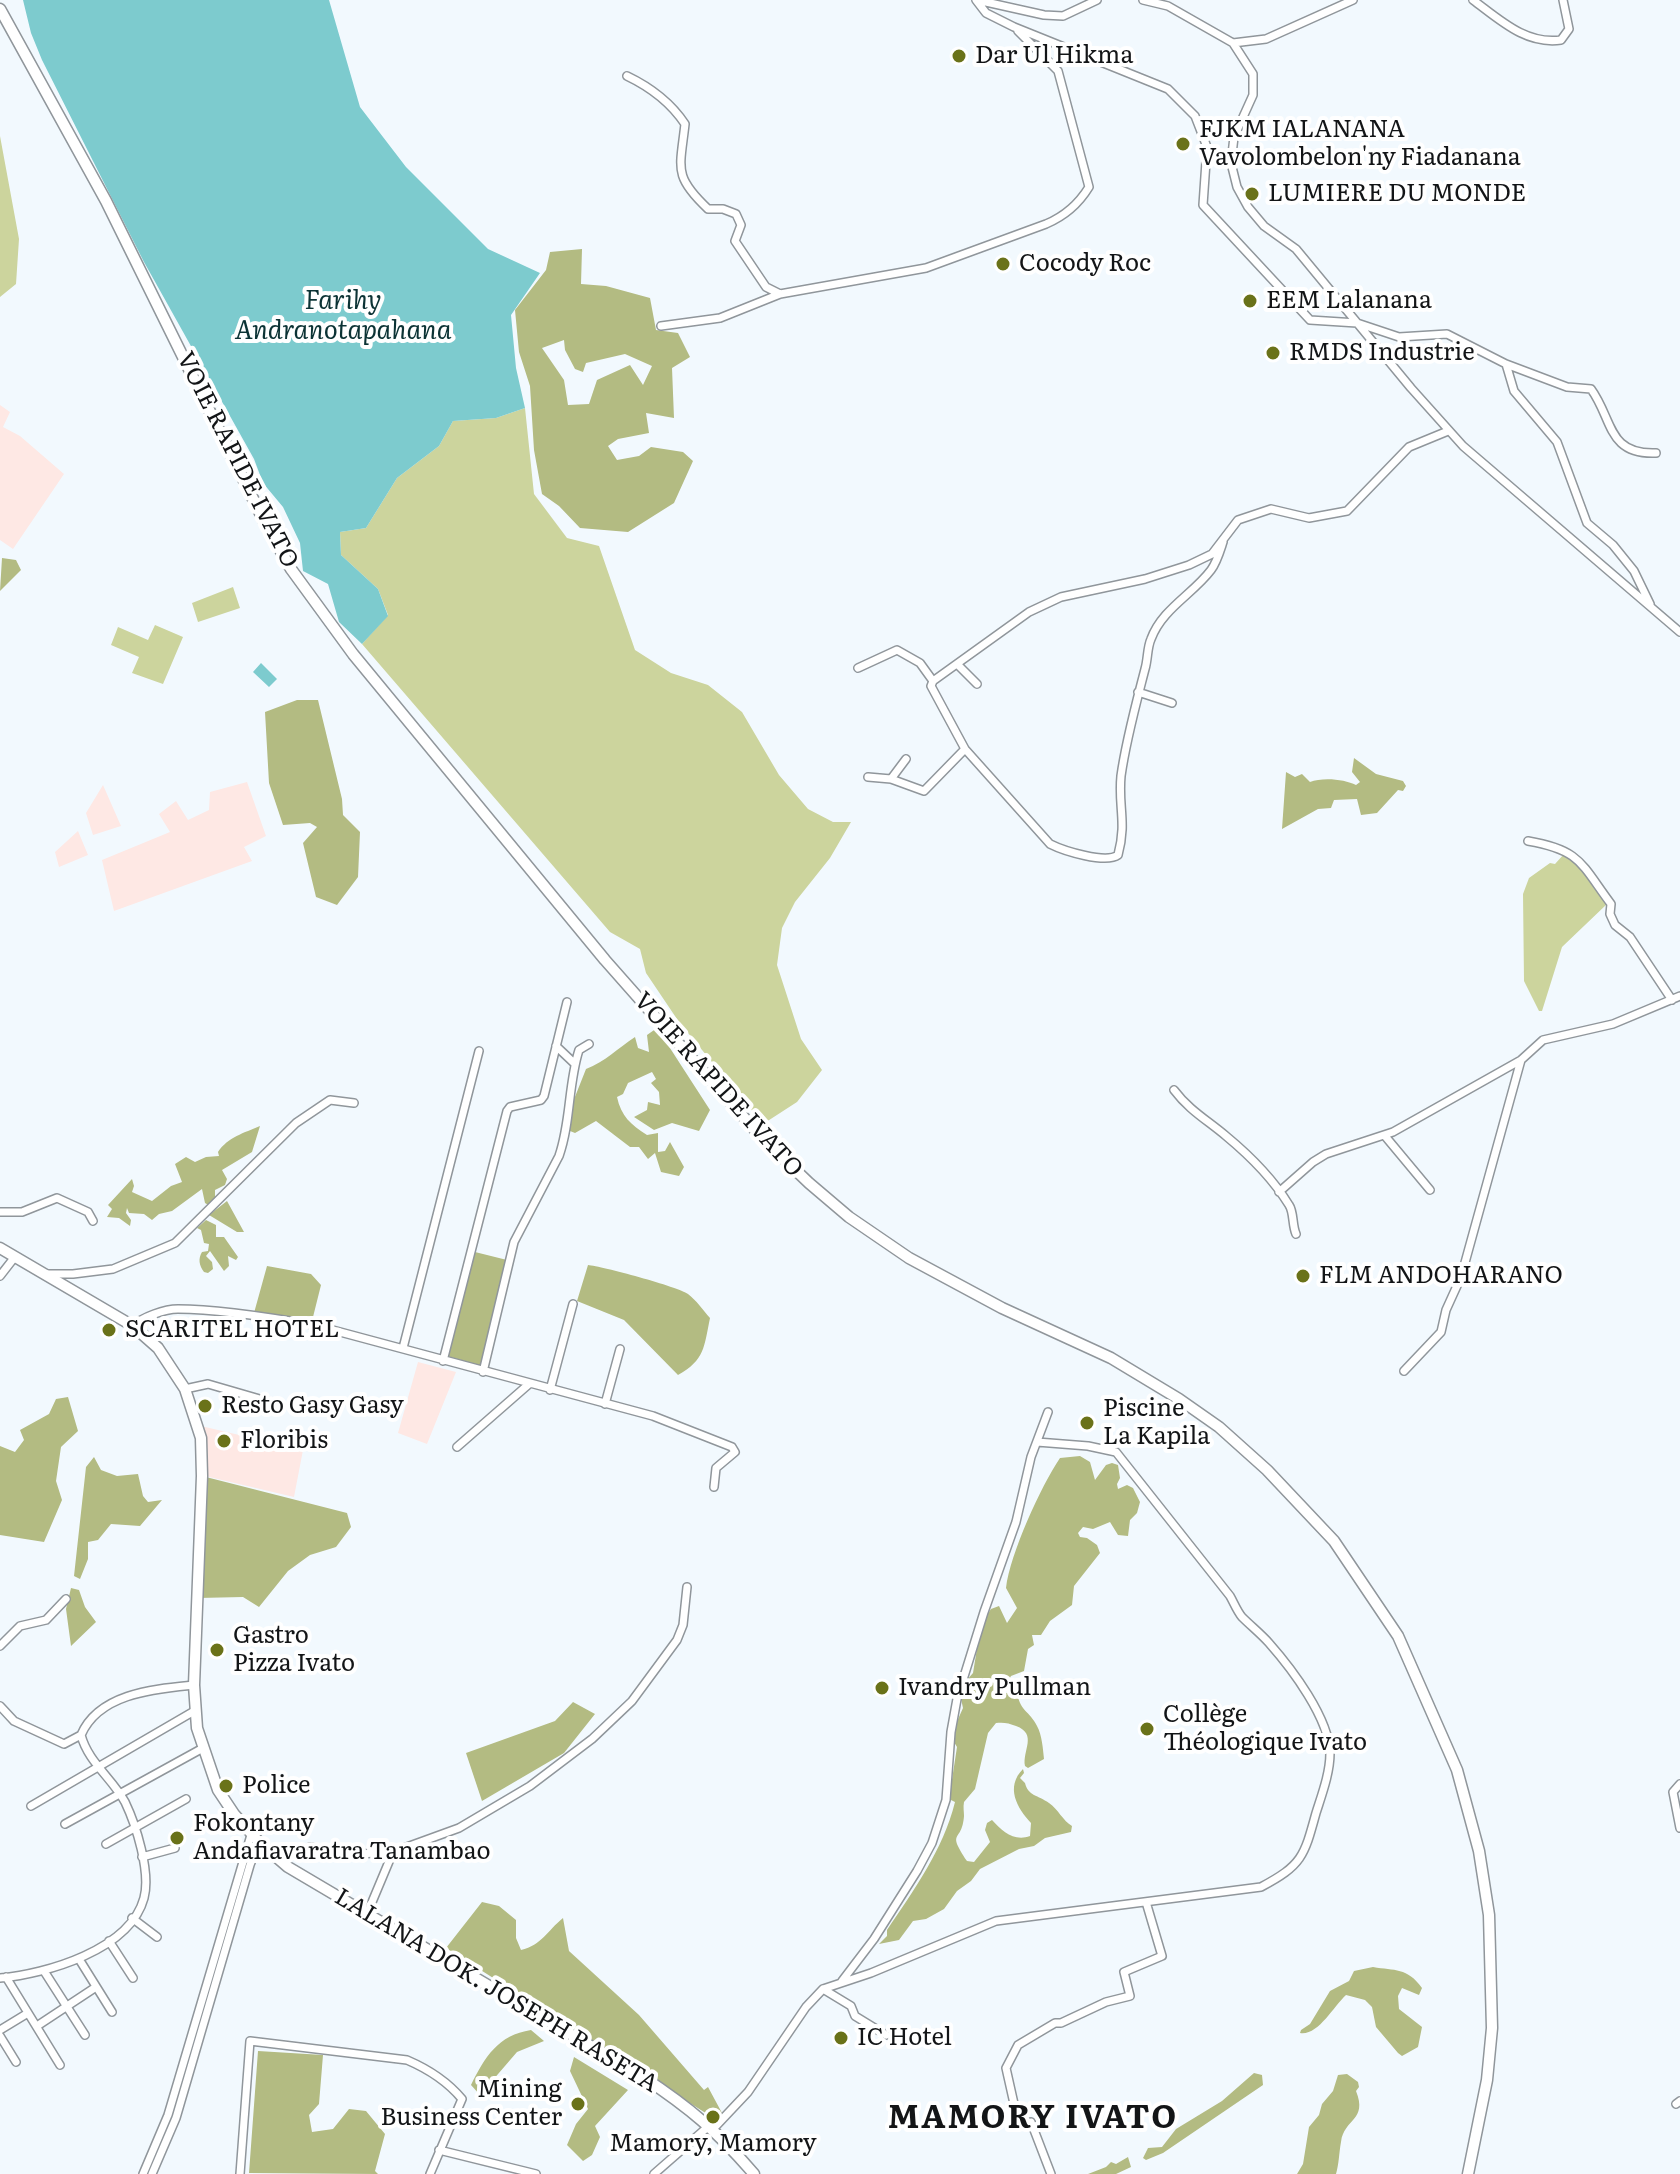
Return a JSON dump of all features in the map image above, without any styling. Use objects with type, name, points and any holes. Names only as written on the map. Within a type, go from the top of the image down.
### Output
[{"type":"main road","name":"VOIE RAPIDE IVATO","points":[[0,9],[106,201],[264,521],[291,569],[353,654],[605,960],[763,1139],[827,1199],[909,1258],[1002,1308],[1111,1358],[1219,1427],[1304,1507],[1354,1570],[1398,1636],[1457,1770],[1483,1875],[1489,1915],[1490,2052],[1480,2123],[1468,2174]]},
{"type":"main road","name":"LALANA DOK. JOSEPH RASETA","points":[[0,1248],[133,1326],[158,1348],[185,1389],[201,1438],[194,1685],[196,1710],[203,1748],[218,1790],[234,1814],[255,1838],[288,1867],[643,2077],[685,2105],[712,2127],[754,2174]]},
{"type":"street","points":[[976,0],[1044,15],[1063,16],[1097,0]]},
{"type":"street","points":[[976,0],[986,13],[1014,27],[1168,89],[1195,116],[1207,147],[1203,205],[1310,320],[1357,323],[1399,337],[1447,334],[1506,364],[1567,387],[1591,389],[1616,439],[1634,452],[1656,453]]},
{"type":"street","points":[[1143,0],[1168,6],[1233,43],[1253,74],[1253,95],[1234,137],[1231,163],[1237,187],[1264,226],[1296,249],[1448,431],[1680,632]]},
{"type":"street","points":[[1233,43],[1266,39],[1353,0]]},
{"type":"street","points":[[1473,0],[1517,32],[1545,42],[1561,40],[1569,29],[1563,0]]},
{"type":"street","points":[[661,326],[720,318],[780,294],[926,268],[1060,218],[1082,199],[1089,187],[1058,71],[1014,27]]},
{"type":"street","points":[[627,76],[652,90],[678,113],[685,124],[680,169],[689,191],[708,209],[723,209],[736,214],[741,225],[735,241],[766,287],[780,294]]},
{"type":"street","points":[[1506,364],[1514,391],[1557,442],[1587,523],[1613,545],[1634,571],[1653,609]]},
{"type":"street","points":[[1223,542],[1211,570],[1183,595],[1154,631],[1122,774],[1120,801],[1124,819],[1118,855],[1114,859],[1067,853],[1050,844],[965,749],[939,706],[931,686],[933,681],[1029,612],[1061,597],[1145,579],[1212,554],[1238,520],[1271,509],[1309,518],[1347,511],[1409,447],[1448,431]]},
{"type":"street","points":[[858,668],[897,650],[920,663],[933,681]]},
{"type":"street","points":[[957,664],[977,684]]},
{"type":"street","points":[[1138,692],[1172,703]]},
{"type":"street","points":[[868,777],[891,779],[924,791],[965,749]]},
{"type":"street","points":[[891,779],[906,759]]},
{"type":"street","points":[[1279,1192],[1326,1154],[1385,1136],[1521,1060],[1543,1040],[1613,1024],[1676,998],[1630,937],[1615,925],[1610,914],[1611,904],[1575,856],[1560,848],[1528,841]]},
{"type":"street","points":[[443,1361],[507,1111],[510,1107],[541,1100],[567,1002]]},
{"type":"street","points":[[483,1372],[517,1233],[559,1156],[575,1064],[579,1050],[589,1044]]},
{"type":"street","points":[[556,1046],[575,1064]]},
{"type":"street","points":[[403,1348],[479,1051]]},
{"type":"street","points":[[1404,1371],[1441,1332],[1446,1310],[1461,1277],[1521,1060]]},
{"type":"street","points":[[1174,1090],[1185,1105],[1225,1135],[1262,1170],[1292,1208],[1296,1234]]},
{"type":"street","points":[[44,1275],[113,1269],[175,1243],[296,1123],[330,1100],[354,1103]]},
{"type":"street","points":[[1385,1136],[1430,1190]]},
{"type":"street","points":[[0,1212],[22,1212],[57,1198],[84,1209],[93,1221]]},
{"type":"street","points":[[0,1276],[14,1258]]},
{"type":"street","points":[[550,1390],[573,1304]]},
{"type":"street","points":[[133,1326],[175,1309],[284,1319],[653,1416],[732,1447],[735,1452],[716,1468],[714,1487]]},
{"type":"street","points":[[605,1404],[620,1349]]},
{"type":"street","points":[[185,1389],[208,1384],[277,1404]]},
{"type":"street","points":[[457,1447],[529,1384]]},
{"type":"street","points":[[842,1981],[874,1939],[932,1843],[946,1800],[957,1699],[1016,1522],[1031,1457],[1048,1412]]},
{"type":"street","points":[[654,2174],[712,2127],[748,2092],[806,2007],[823,1989],[871,1973],[996,1921],[1261,1887],[1294,1866],[1308,1843],[1327,1775],[1330,1755],[1328,1735],[1287,1666],[1240,1615],[1230,1596],[1116,1452],[1088,1446],[1037,1442]]},
{"type":"street","points":[[310,1847],[359,1854],[393,1852],[442,1835],[530,1786],[614,1720],[677,1640],[683,1625],[687,1587]]},
{"type":"street","points":[[0,1646],[20,1626],[46,1620],[66,1599]]},
{"type":"street","points":[[0,1706],[14,1721],[64,1744],[81,1735],[91,1719],[124,1698],[159,1688],[194,1685]]},
{"type":"street","points":[[31,1806],[196,1710]]},
{"type":"street","points":[[60,2065],[3,1977],[44,1971],[79,1959],[109,1941],[132,1918],[144,1898],[142,1857],[135,1828],[120,1795],[88,1753],[81,1735]]},
{"type":"street","points":[[65,1824],[203,1748]]},
{"type":"street","points":[[1680,1784],[1673,1792],[1680,1828]]},
{"type":"street","points":[[106,1844],[186,1799]]},
{"type":"street","points":[[143,2174],[168,2115],[255,1838]]},
{"type":"street","points":[[152,2174],[176,2118],[250,1865],[255,1838]]},
{"type":"street","points":[[142,1857],[175,1848]]},
{"type":"street","points":[[367,1914],[393,1852]]},
{"type":"street","points":[[1017,2117],[1006,2068],[1018,2045],[1055,2023],[1106,2002],[1130,1996],[1124,1972],[1162,1956],[1146,1902]]},
{"type":"street","points":[[132,1918],[157,1937]]},
{"type":"street","points":[[109,1941],[133,1978]]},
{"type":"street","points":[[79,1959],[112,2012]]},
{"type":"street","points":[[44,1971],[85,2035]]},
{"type":"street","points":[[37,2026],[96,1987]]},
{"type":"street","points":[[823,1989],[851,2006],[855,2016],[886,2035]]},
{"type":"street","points":[[16,2062],[0,2033],[28,2013]]},
{"type":"street","points":[[240,2174],[250,2041],[407,2060],[425,2068],[454,2089],[462,2099],[430,2174]]},
{"type":"street","points":[[1031,2122],[1051,2174]]},
{"type":"street","points":[[439,2150],[536,2174]]},
{"type":"shaded area","points":[[0,405],[10,412],[3,427],[20,436],[64,474],[13,549],[0,540]]},
{"type":"shaded area","points":[[247,782],[266,836],[244,847],[252,861],[114,911],[102,860],[170,832],[159,814],[176,801],[188,820],[209,810],[210,792]]},
{"type":"shaded area","points":[[103,785],[121,826],[93,835],[86,813]]},
{"type":"shaded area","points":[[78,831],[88,855],[59,867],[55,852]]},
{"type":"shaded area","points":[[418,1362],[456,1372],[427,1444],[398,1433]]},
{"type":"shaded area","points":[[201,1426],[303,1450],[294,1497],[205,1476]]},
{"type":"green space","points":[[0,136],[19,239],[16,284],[0,297]]},
{"type":"green space","points":[[582,249],[581,284],[606,286],[650,298],[656,330],[678,333],[690,357],[672,368],[674,418],[646,413],[649,433],[618,439],[608,446],[617,460],[639,456],[651,447],[683,452],[693,461],[674,503],[628,532],[580,528],[542,494],[534,450],[530,386],[519,352],[515,310],[546,270],[550,252]],"holes":[[[564,340],[565,350],[575,369],[583,372],[586,363],[625,354],[652,366],[643,385],[630,365],[597,380],[589,404],[568,405],[564,380],[542,348]]]},
{"type":"green space","points":[[525,408],[534,494],[567,538],[599,546],[635,650],[671,673],[708,685],[742,712],[779,775],[808,809],[833,822],[851,822],[830,858],[795,902],[782,928],[777,965],[801,1039],[822,1070],[797,1102],[763,1124],[679,1022],[646,973],[640,949],[610,932],[362,644],[388,615],[378,589],[341,555],[340,532],[366,528],[397,478],[439,446],[453,421],[496,418]]},
{"type":"green space","points":[[2,558],[16,560],[21,570],[0,591]]},
{"type":"green space","points":[[233,587],[240,608],[198,622],[192,603]]},
{"type":"green space","points":[[155,625],[183,637],[163,684],[132,673],[139,657],[111,645],[118,627],[148,640]]},
{"type":"green space","points":[[297,700],[318,700],[342,799],[343,815],[360,832],[358,877],[337,905],[316,897],[303,843],[317,827],[310,823],[283,825],[269,783],[265,712]]},
{"type":"green space","points":[[1354,758],[1376,774],[1403,781],[1406,786],[1403,791],[1398,790],[1377,813],[1361,815],[1357,799],[1334,800],[1331,808],[1318,809],[1282,829],[1286,772],[1295,777],[1302,774],[1310,782],[1333,779],[1356,785],[1360,782],[1352,772]]},
{"type":"green space","points":[[1564,854],[1573,857],[1607,904],[1562,947],[1542,1011],[1539,1011],[1524,981],[1523,894],[1529,878],[1550,863],[1555,864]]},
{"type":"green space","points":[[657,1028],[710,1110],[699,1131],[672,1123],[654,1130],[634,1117],[647,1110],[648,1102],[660,1105],[659,1092],[651,1083],[656,1079],[652,1072],[628,1083],[623,1094],[617,1097],[621,1110],[632,1124],[647,1135],[658,1133],[658,1152],[665,1151],[670,1142],[684,1167],[679,1176],[661,1172],[655,1153],[648,1159],[639,1147],[630,1147],[596,1121],[575,1133],[570,1131],[569,1112],[586,1069],[635,1037],[638,1048],[649,1052],[647,1035]]},
{"type":"green space","points":[[260,1126],[252,1152],[222,1170],[227,1179],[225,1185],[215,1190],[215,1202],[210,1206],[205,1203],[202,1189],[172,1211],[159,1214],[152,1220],[144,1214],[129,1213],[127,1208],[130,1226],[119,1218],[107,1217],[112,1209],[108,1205],[132,1179],[132,1192],[152,1201],[171,1186],[182,1182],[175,1164],[186,1157],[195,1162],[219,1156],[218,1152],[227,1143]]},
{"type":"green space","points":[[227,1201],[244,1232],[237,1232],[209,1215]]},
{"type":"green space","points":[[206,1220],[216,1225],[216,1237],[224,1237],[238,1257],[236,1260],[228,1256],[229,1266],[224,1271],[210,1251],[206,1256],[212,1262],[213,1269],[204,1272],[200,1264],[202,1252],[208,1251],[209,1244],[204,1243],[201,1230],[197,1228]]},
{"type":"green space","points":[[475,1252],[507,1260],[482,1366],[447,1356]]},
{"type":"green space","points":[[588,1265],[656,1282],[691,1296],[710,1318],[702,1352],[694,1364],[678,1375],[624,1320],[577,1301]]},
{"type":"green space","points":[[267,1266],[311,1274],[321,1285],[312,1321],[254,1313]]},
{"type":"green space","points":[[68,1397],[78,1431],[61,1447],[56,1481],[62,1500],[44,1542],[0,1535],[0,1446],[15,1452],[24,1440],[20,1430],[49,1414],[56,1399]]},
{"type":"green space","points":[[1080,1456],[1090,1462],[1095,1480],[1106,1465],[1118,1465],[1118,1489],[1127,1485],[1133,1488],[1140,1502],[1137,1513],[1130,1520],[1128,1536],[1118,1535],[1110,1522],[1093,1529],[1083,1527],[1078,1533],[1097,1545],[1100,1553],[1074,1586],[1072,1605],[1050,1621],[1041,1635],[1032,1635],[1034,1645],[1028,1649],[1024,1671],[1011,1676],[1001,1694],[1017,1691],[1022,1707],[1039,1730],[1044,1759],[1028,1768],[1025,1766],[1028,1738],[1023,1729],[996,1723],[988,1733],[975,1789],[964,1802],[963,1825],[956,1840],[967,1861],[974,1862],[990,1842],[985,1830],[992,1820],[1014,1836],[1030,1836],[1031,1823],[1021,1811],[1014,1790],[1023,1769],[1020,1778],[1028,1790],[1052,1806],[1072,1826],[1071,1832],[1045,1838],[1034,1846],[1019,1849],[980,1869],[944,1909],[926,1919],[913,1921],[899,1940],[879,1944],[887,1936],[887,1930],[927,1869],[950,1820],[955,1802],[949,1799],[957,1747],[954,1742],[955,1726],[963,1708],[960,1694],[973,1673],[981,1624],[991,1609],[999,1606],[1007,1623],[1017,1608],[1006,1588],[1013,1557],[1027,1521],[1060,1458]]},
{"type":"green space","points":[[94,1457],[101,1470],[117,1476],[138,1474],[143,1496],[148,1502],[162,1500],[140,1526],[111,1524],[98,1540],[88,1542],[88,1559],[80,1579],[74,1576],[86,1467]]},
{"type":"green space","points":[[202,1476],[347,1513],[351,1527],[336,1547],[310,1555],[288,1571],[259,1607],[243,1597],[198,1598]]},
{"type":"green space","points":[[71,1588],[79,1590],[85,1607],[96,1622],[71,1646],[66,1609]]},
{"type":"green space","points":[[573,1702],[595,1714],[564,1753],[482,1801],[466,1753],[555,1721]]},
{"type":"green space","points":[[482,1902],[499,1906],[516,1920],[516,1938],[521,1950],[539,1941],[563,1918],[569,1951],[639,2015],[704,2090],[708,2087],[722,2113],[715,2119],[446,1948]]},
{"type":"green space","points":[[1373,1967],[1406,1973],[1422,1988],[1419,1995],[1402,1988],[1398,1996],[1399,2009],[1422,2027],[1418,2047],[1402,2056],[1376,2027],[1372,2007],[1365,2000],[1346,1995],[1313,2030],[1300,2033],[1310,2024],[1330,1991],[1349,1981],[1354,1971]]},
{"type":"green space","points":[[531,2030],[544,2041],[517,2052],[480,2095],[471,2085],[487,2057],[501,2042]]},
{"type":"green space","points":[[258,2051],[323,2055],[319,2104],[309,2115],[312,2132],[333,2129],[349,2109],[366,2111],[385,2134],[375,2171],[378,2174],[249,2173]]},
{"type":"green space","points":[[574,2057],[628,2090],[595,2126],[600,2137],[592,2155],[583,2161],[567,2145],[576,2124],[588,2109],[570,2071]]},
{"type":"green space","points":[[1254,2073],[1262,2075],[1263,2085],[1163,2153],[1146,2160],[1143,2158],[1148,2148],[1162,2147],[1176,2129],[1222,2101]]},
{"type":"green space","points":[[1347,2074],[1358,2082],[1359,2108],[1343,2134],[1336,2174],[1297,2174],[1303,2164],[1309,2127],[1333,2091],[1338,2075]]},
{"type":"green space","points":[[1128,2157],[1131,2167],[1116,2174],[1088,2174],[1111,2162],[1116,2164]]},
{"type":"water","name":"Farihy Andranotapahana","points":[[23,0],[329,0],[360,107],[406,167],[488,249],[540,273],[511,315],[516,368],[525,408],[496,418],[453,421],[439,446],[397,478],[366,528],[340,532],[341,555],[378,589],[388,616],[362,644],[339,622],[328,584],[303,571],[300,543],[283,507],[263,483],[254,459],[144,262],[42,60]]},
{"type":"water","points":[[261,663],[277,679],[269,687],[253,672]]},
{"type":"place","name":"Dar Ul Hikma","points":[[959,56]]},
{"type":"place","name":"FJKM IALANANA Vavolombelon'ny Fiadanana","points":[[1183,144]]},
{"type":"place","name":"LUMIERE DU MONDE","points":[[1252,194]]},
{"type":"place","name":"Cocody Roc","points":[[1003,264]]},
{"type":"place","name":"EEM Lalanana","points":[[1250,301]]},
{"type":"place","name":"RMDS Industrie","points":[[1273,353]]},
{"type":"place","name":"FLM ANDOHARANO","points":[[1303,1276]]},
{"type":"place","name":"SCARITEL HOTEL","points":[[109,1330]]},
{"type":"place","name":"Resto Gasy Gasy","points":[[205,1406]]},
{"type":"place","name":"Piscine La Kapila","points":[[1087,1423]]},
{"type":"place","name":"Floribis","points":[[224,1441]]},
{"type":"place","name":"Gastro Pizza Ivato","points":[[217,1650]]},
{"type":"place","name":"Ivandry Pullman","points":[[882,1688]]},
{"type":"place","name":"Collège Théologique Ivato","points":[[1147,1729]]},
{"type":"place","name":"Police","points":[[226,1786]]},
{"type":"place","name":"Fokontany Andafiavaratra Tanambao","points":[[177,1838]]},
{"type":"place","name":"IC Hotel","points":[[841,2038]]},
{"type":"place","name":"Mining Business Center","points":[[578,2104]]},
{"type":"place","name":"Mamory, Mamory","points":[[713,2117]]},
{"type":"district","name":"MAMORY IVATO","points":[[1033,2119]]}]
